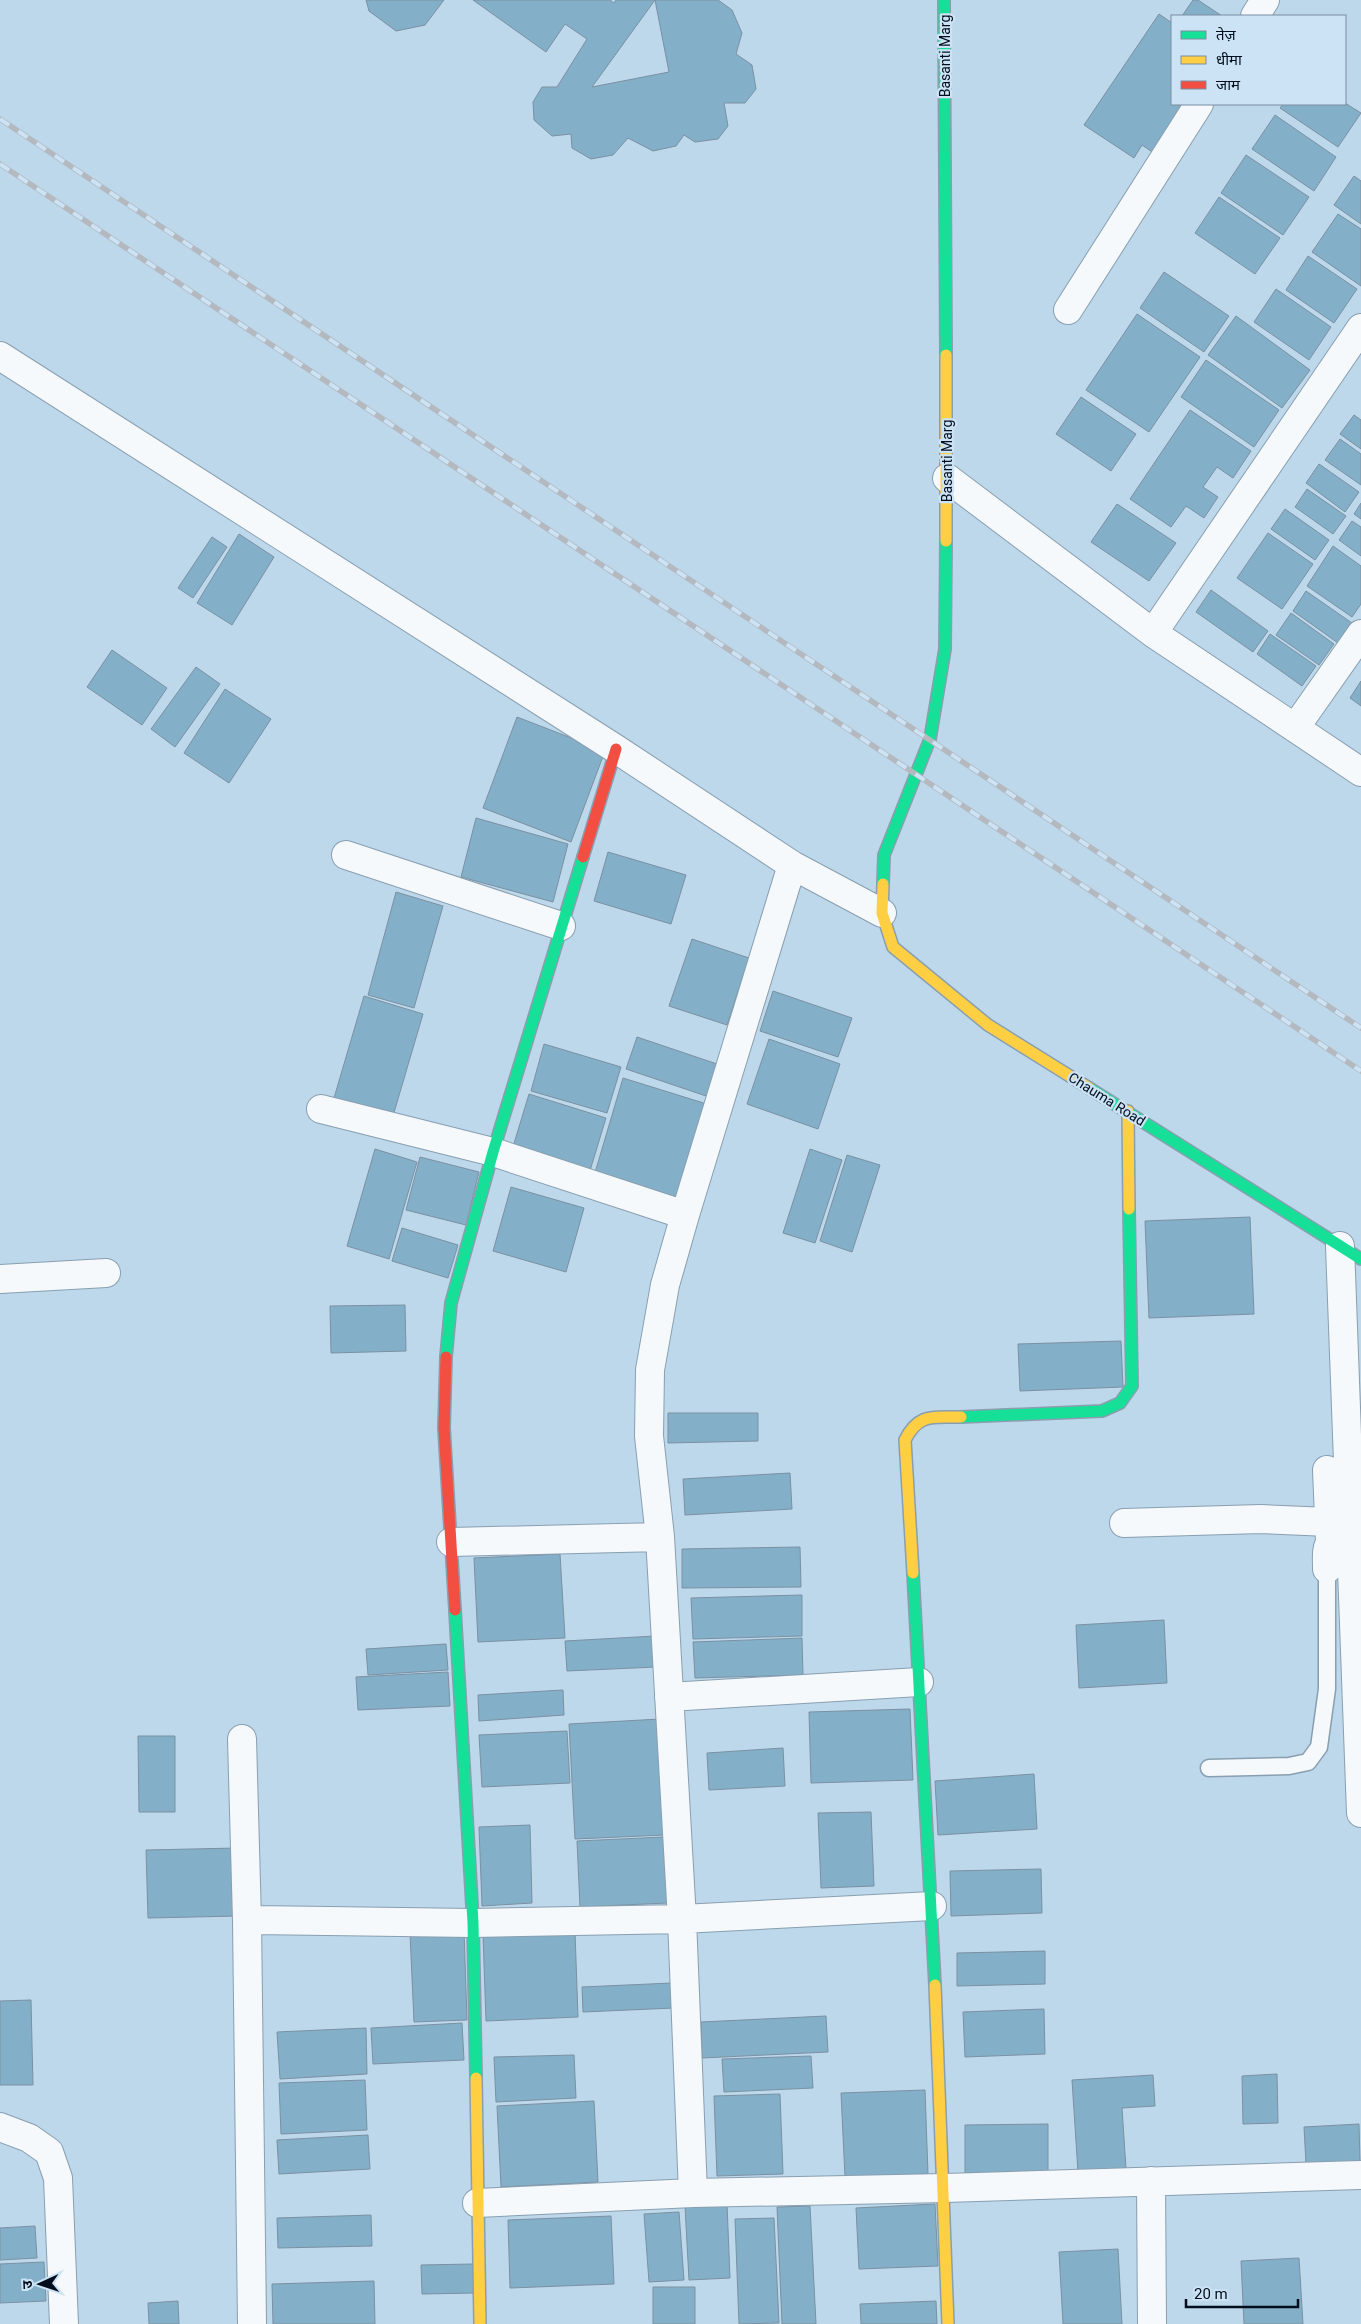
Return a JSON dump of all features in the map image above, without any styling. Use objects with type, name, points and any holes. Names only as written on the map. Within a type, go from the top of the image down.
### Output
[{"type":"street","name":"Basanti Marg","points":[[882,913],[884,854],[930,739],[945,648],[947,478],[944,0]]},
{"type":"street","points":[[1256,15],[1265,0]]},
{"type":"street","points":[[1068,310],[1198,105]]},
{"type":"street","points":[[1153,633],[1361,328]]},
{"type":"street","points":[[0,356],[616,749],[792,866],[882,913]]},
{"type":"street","points":[[947,478],[1153,633],[1361,772]]},
{"type":"street","points":[[1295,728],[1361,634]]},
{"type":"street","points":[[480,2324],[474,1923],[444,1428],[446,1350],[451,1303],[493,1152],[616,749]]},
{"type":"street","points":[[346,855],[561,926]]},
{"type":"street","points":[[693,2193],[682,1919],[660,1537],[649,1436],[650,1370],[665,1285],[792,866]]},
{"type":"street","name":"Chauma Road","points":[[882,913],[893,947],[942,990],[988,1025],[1351,1252]]},
{"type":"street","points":[[321,1109],[493,1152],[685,1215]]},
{"type":"street","points":[[948,2324],[945,2188],[932,1906],[905,1440],[912,1426],[926,1418],[1102,1411],[1116,1406],[1127,1399],[1132,1386],[1128,1111]]},
{"type":"street","points":[[1327,1569],[1327,1551],[1337,1533],[1351,1252]]},
{"type":"street","points":[[0,1280],[106,1273]]},
{"type":"street","points":[[1327,1470],[1337,1533],[1361,1813]]},
{"type":"street","points":[[1124,1523],[1261,1519],[1337,1533]]},
{"type":"street","points":[[451,1542],[660,1537]]},
{"type":"street","points":[[669,1697],[919,1682]]},
{"type":"street","points":[[242,1739],[247,1920],[252,2324]]},
{"type":"street","points":[[247,1920],[474,1923],[682,1919],[932,1906]]},
{"type":"street","points":[[0,2127],[29,2138],[49,2152],[58,2178],[64,2324]]},
{"type":"street","points":[[478,2202],[693,2193],[945,2188],[1361,2175]]},
{"type":"street","points":[[1151,2181],[1152,2324]]},
{"type":"lane","points":[[1209,1768],[1289,1766],[1308,1762],[1319,1747],[1327,1689],[1327,1569]]},
{"type":"building","points":[[366,0],[444,0],[425,25],[396,31],[369,11]]},
{"type":"building","points":[[473,0],[610,0],[614,3],[616,0],[655,0],[718,0],[732,10],[742,33],[736,54],[752,65],[756,89],[745,103],[724,103],[728,126],[718,139],[695,142],[684,135],[676,146],[653,151],[628,138],[613,155],[591,159],[572,148],[571,134],[552,136],[534,120],[533,102],[542,87],[557,87],[587,39],[565,24],[546,52]],"holes":[[[655,0],[669,72],[592,87]]]},
{"type":"building","points":[[1193,0],[1198,0],[1220,15],[1183,15]]},
{"type":"building","points":[[1159,14],[1171,22],[1171,105],[1192,105],[1158,156],[1142,145],[1134,158],[1084,125]]},
{"type":"building","points":[[1346,104],[1361,113],[1338,147],[1280,108],[1282,105]]},
{"type":"building","points":[[1275,115],[1336,157],[1314,191],[1252,149]]},
{"type":"building","points":[[1246,155],[1309,197],[1283,235],[1221,193]]},
{"type":"building","points":[[1354,176],[1361,181],[1361,224],[1334,205]]},
{"type":"building","points":[[1219,197],[1280,238],[1255,274],[1195,233]]},
{"type":"building","points":[[1338,214],[1361,229],[1361,286],[1312,252]]},
{"type":"building","points":[[1308,256],[1357,289],[1334,323],[1286,290]]},
{"type":"building","points":[[1164,272],[1229,316],[1204,352],[1140,308]]},
{"type":"building","points":[[1276,289],[1331,327],[1309,360],[1254,322]]},
{"type":"building","points":[[1137,314],[1200,357],[1149,432],[1086,390]]},
{"type":"building","points":[[1236,316],[1310,370],[1282,408],[1208,355]]},
{"type":"building","points":[[1206,360],[1279,410],[1254,447],[1181,397]]},
{"type":"building","points":[[1081,397],[1136,434],[1111,471],[1056,434]]},
{"type":"building","points":[[1190,410],[1251,451],[1233,478],[1217,467],[1203,487],[1218,497],[1204,518],[1186,506],[1171,527],[1130,499]]},
{"type":"building","points":[[1354,415],[1361,420],[1361,449],[1340,434]]},
{"type":"building","points":[[1340,439],[1361,454],[1361,485],[1325,460]]},
{"type":"building","points":[[1319,464],[1359,492],[1345,512],[1306,483]]},
{"type":"building","points":[[1307,489],[1346,516],[1333,534],[1295,507]]},
{"type":"building","points":[[1361,503],[1361,519],[1354,514]]},
{"type":"building","points":[[1117,504],[1176,543],[1149,581],[1091,542]]},
{"type":"building","points":[[1285,509],[1329,540],[1315,560],[1271,529]]},
{"type":"building","points":[[1352,521],[1361,527],[1361,556],[1339,540]]},
{"type":"building","points":[[1268,533],[1313,564],[1282,609],[1237,578]]},
{"type":"building","points":[[239,534],[274,557],[232,625],[197,603]]},
{"type":"building","points":[[212,537],[227,547],[193,598],[178,588]]},
{"type":"building","points":[[1333,546],[1361,566],[1361,604],[1352,617],[1307,586]]},
{"type":"building","points":[[1211,590],[1268,631],[1253,652],[1196,612]]},
{"type":"building","points":[[1306,591],[1352,623],[1338,643],[1293,611]]},
{"type":"building","points":[[1291,613],[1334,644],[1319,665],[1276,635]]},
{"type":"building","points":[[1270,634],[1316,666],[1302,686],[1257,654]]},
{"type":"building","points":[[112,650],[167,688],[142,725],[87,687]]},
{"type":"building","points":[[196,667],[220,684],[175,747],[151,729]]},
{"type":"building","points":[[1361,681],[1361,706],[1350,698]]},
{"type":"building","points":[[225,689],[271,719],[229,783],[184,753]]},
{"type":"building","points":[[517,717],[605,751],[571,842],[483,808]]},
{"type":"building","points":[[476,818],[568,844],[553,902],[461,877]]},
{"type":"building","points":[[608,852],[686,875],[671,924],[594,901]]},
{"type":"building","points":[[396,892],[443,906],[414,1008],[368,995]]},
{"type":"building","points":[[692,939],[749,958],[727,1025],[669,1006]]},
{"type":"building","points":[[773,991],[852,1018],[838,1057],[760,1031]]},
{"type":"building","points":[[364,996],[423,1014],[393,1116],[334,1098]]},
{"type":"building","points":[[637,1037],[723,1066],[712,1098],[626,1069]]},
{"type":"building","points":[[769,1039],[840,1064],[818,1129],[747,1104]]},
{"type":"building","points":[[544,1044],[621,1067],[607,1113],[531,1091]]},
{"type":"building","points":[[623,1078],[710,1105],[680,1202],[594,1176]]},
{"type":"building","points":[[529,1094],[606,1118],[589,1174],[512,1150]]},
{"type":"building","points":[[375,1149],[417,1162],[389,1259],[347,1246]]},
{"type":"building","points":[[810,1149],[842,1160],[815,1243],[783,1233]]},
{"type":"building","points":[[847,1155],[880,1165],[852,1252],[820,1241]]},
{"type":"building","points":[[420,1157],[479,1172],[466,1225],[406,1210]]},
{"type":"building","points":[[511,1187],[584,1208],[566,1272],[493,1251]]},
{"type":"building","points":[[1250,1217],[1254,1314],[1149,1318],[1145,1221]]},
{"type":"building","points":[[402,1228],[458,1245],[448,1278],[392,1261]]},
{"type":"building","points":[[405,1305],[406,1351],[331,1353],[330,1306]]},
{"type":"building","points":[[1121,1341],[1123,1387],[1020,1391],[1018,1344]]},
{"type":"building","points":[[668,1413],[758,1413],[758,1441],[668,1443]]},
{"type":"building","points":[[790,1473],[792,1509],[685,1515],[683,1479]]},
{"type":"building","points":[[800,1547],[801,1587],[682,1588],[682,1549]]},
{"type":"building","points":[[560,1554],[565,1638],[478,1642],[474,1558]]},
{"type":"building","points":[[802,1595],[802,1636],[693,1639],[691,1598]]},
{"type":"building","points":[[1164,1620],[1167,1683],[1079,1688],[1076,1625]]},
{"type":"building","points":[[655,1636],[656,1667],[567,1671],[565,1641]]},
{"type":"building","points":[[802,1638],[803,1675],[695,1678],[693,1642]]},
{"type":"building","points":[[446,1644],[448,1670],[368,1675],[366,1649]]},
{"type":"building","points":[[448,1672],[450,1706],[358,1710],[356,1677]]},
{"type":"building","points":[[563,1690],[564,1715],[479,1721],[478,1695]]},
{"type":"building","points":[[910,1709],[913,1780],[811,1783],[809,1712]]},
{"type":"building","points":[[660,1719],[665,1835],[575,1839],[569,1724]]},
{"type":"building","points":[[567,1731],[570,1783],[482,1787],[479,1735]]},
{"type":"building","points":[[138,1736],[175,1736],[175,1812],[139,1812]]},
{"type":"building","points":[[783,1748],[785,1786],[709,1790],[707,1753]]},
{"type":"building","points":[[1034,1774],[1037,1829],[938,1835],[935,1781]]},
{"type":"building","points":[[871,1812],[874,1886],[821,1888],[818,1813]]},
{"type":"building","points":[[530,1825],[532,1903],[482,1906],[479,1827]]},
{"type":"building","points":[[664,1837],[667,1903],[580,1907],[577,1841]]},
{"type":"building","points":[[237,1848],[238,1916],[148,1918],[146,1850]]},
{"type":"building","points":[[1041,1869],[1042,1913],[951,1916],[950,1871]]},
{"type":"building","points":[[464,1930],[467,2020],[414,2022],[410,1933]]},
{"type":"building","points":[[575,1932],[578,2017],[486,2021],[483,1936]]},
{"type":"building","points":[[1045,1951],[1045,1984],[957,1986],[957,1953]]},
{"type":"building","points":[[672,1983],[674,2008],[583,2012],[582,1987]]},
{"type":"building","points":[[31,2000],[33,2085],[0,2085],[0,2001]]},
{"type":"building","points":[[1044,2009],[1045,2054],[965,2057],[963,2012]]},
{"type":"building","points":[[826,2016],[828,2052],[702,2058],[701,2022]]},
{"type":"building","points":[[462,2023],[464,2060],[373,2064],[371,2028]]},
{"type":"building","points":[[366,2028],[367,2074],[280,2079],[277,2032]]},
{"type":"building","points":[[574,2055],[576,2098],[496,2102],[494,2057]]},
{"type":"building","points":[[811,2056],[813,2088],[724,2092],[722,2059]]},
{"type":"building","points":[[1277,2074],[1278,2123],[1243,2124],[1242,2076]]},
{"type":"building","points":[[1153,2075],[1155,2106],[1122,2108],[1126,2169],[1078,2172],[1072,2080]]},
{"type":"building","points":[[365,2080],[367,2130],[281,2134],[279,2083]]},
{"type":"building","points":[[925,2090],[928,2174],[845,2177],[841,2093]]},
{"type":"building","points":[[780,2094],[783,2174],[717,2176],[714,2096]]},
{"type":"building","points":[[594,2101],[598,2182],[501,2187],[497,2106]]},
{"type":"building","points":[[1048,2124],[1048,2173],[965,2173],[965,2125]]},
{"type":"building","points":[[1359,2124],[1360,2161],[1306,2164],[1304,2127]]},
{"type":"building","points":[[368,2135],[370,2169],[279,2174],[277,2140]]},
{"type":"building","points":[[727,2204],[730,2278],[689,2280],[685,2206]]},
{"type":"building","points":[[935,2204],[938,2266],[859,2269],[856,2208]]},
{"type":"building","points":[[810,2206],[816,2324],[782,2324],[777,2207]]},
{"type":"building","points":[[679,2212],[684,2280],[649,2282],[644,2214]]},
{"type":"building","points":[[371,2215],[372,2246],[278,2248],[277,2218]]},
{"type":"building","points":[[611,2216],[614,2284],[510,2288],[508,2220]]},
{"type":"building","points":[[774,2218],[779,2323],[739,2324],[735,2219]]},
{"type":"building","points":[[35,2226],[37,2258],[0,2260],[0,2228]]},
{"type":"building","points":[[1118,2249],[1122,2324],[1063,2324],[1059,2252]]},
{"type":"building","points":[[1299,2258],[1303,2324],[1244,2324],[1241,2261]]},
{"type":"building","points":[[44,2262],[46,2301],[0,2303],[0,2264]]},
{"type":"building","points":[[473,2264],[474,2293],[422,2294],[421,2265]]},
{"type":"building","points":[[374,2281],[375,2324],[273,2324],[272,2284]]},
{"type":"building","points":[[653,2287],[695,2287],[695,2324],[653,2324]]},
{"type":"building","points":[[178,2301],[179,2324],[149,2324],[148,2303]]},
{"type":"building","points":[[936,2301],[937,2324],[861,2324],[860,2304]]},
{"type":"railway","points":[[0,119],[1361,1028]]},
{"type":"railway","points":[[0,164],[1361,1071]]},
{"type":"traffic: fast","points":[[944,0],[946,355]]},
{"type":"traffic: fast","points":[[883,884],[884,855],[930,739],[945,649],[946,541]]},
{"type":"traffic: fast","points":[[446,1357],[451,1303],[493,1152],[583,857]]},
{"type":"traffic: fast","points":[[1089,1088],[1361,1259]]},
{"type":"traffic: fast","points":[[961,1417],[1102,1411],[1120,1403],[1132,1386],[1129,1209]]},
{"type":"traffic: fast","points":[[913,1573],[935,1985]]},
{"type":"traffic: fast","points":[[455,1610],[473,1923],[476,2078]]},
{"type":"traffic: slow","points":[[946,355],[946,541]]},
{"type":"traffic: slow","points":[[883,884],[882,913],[893,947],[988,1025],[1089,1088]]},
{"type":"traffic: slow","points":[[1128,1111],[1129,1209]]},
{"type":"traffic: slow","points":[[913,1573],[905,1440],[916,1425],[928,1418],[961,1417]]},
{"type":"traffic: slow","points":[[935,1985],[948,2324]]},
{"type":"traffic: slow","points":[[476,2078],[480,2324]]},
{"type":"traffic: jam","points":[[583,857],[616,749]]},
{"type":"traffic: jam","points":[[446,1357],[444,1428],[455,1610]]}]
